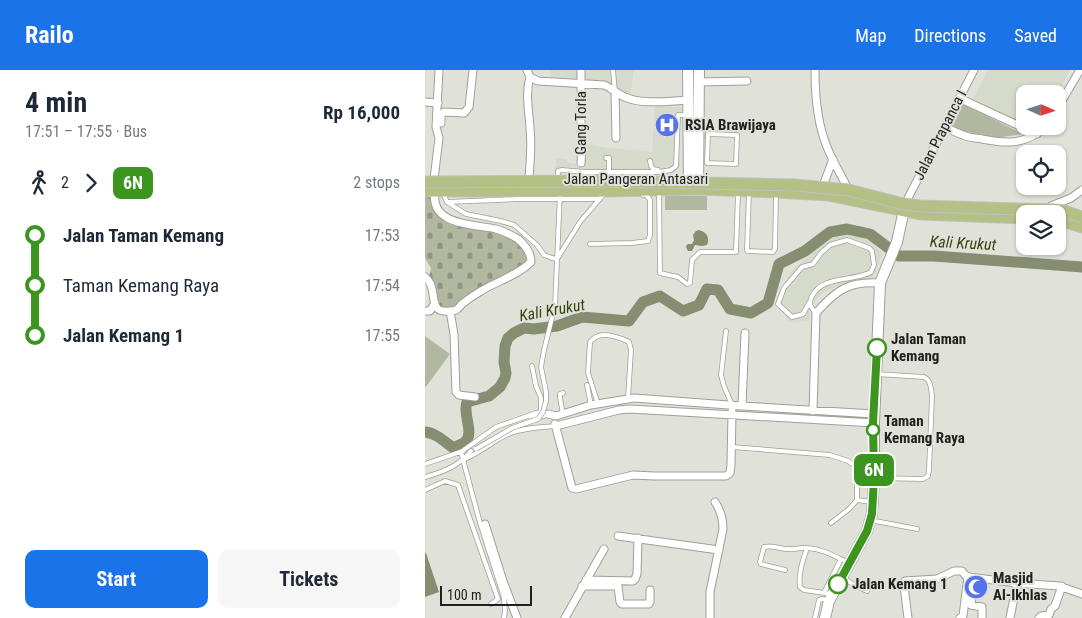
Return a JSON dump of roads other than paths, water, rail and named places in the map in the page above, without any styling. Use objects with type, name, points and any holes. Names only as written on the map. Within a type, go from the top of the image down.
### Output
[{"type":"main road","name":"Jalan Pangeran Antasari","points":[[428,180],[529,179],[559,189],[603,195],[659,190],[694,184],[744,191],[828,195],[905,205]]},
{"type":"main road","points":[[428,180],[625,181],[795,185],[849,190],[903,204],[919,206],[1052,210],[1082,216]]},
{"type":"main road","name":"Jalan Pangeran Antasari","points":[[435,193],[519,195],[559,189],[694,184],[824,183],[846,185],[905,205]]},
{"type":"main road","points":[[435,193],[697,186],[795,188],[849,194],[903,207],[1016,214]]},
{"type":"main road","points":[[905,205],[921,203],[1016,205]]},
{"type":"main road","points":[[905,205],[920,214],[1016,218]]},
{"type":"main road","points":[[1066,209],[1082,216]]},
{"type":"main road","points":[[1066,218],[1082,222]]},
{"type":"main road","points":[[1066,223],[1082,227]]},
{"type":"street","points":[[439,70],[437,127],[439,138]]},
{"type":"street","points":[[428,180],[439,138],[441,115],[444,112],[464,114],[469,107],[473,70]]},
{"type":"street","name":"Gang Torla","points":[[581,70],[581,131],[583,146],[581,163]]},
{"type":"street","points":[[688,70],[689,146],[694,184]]},
{"type":"street","points":[[694,184],[703,136],[699,70]]},
{"type":"street","points":[[815,70],[820,124],[827,146],[846,185]]},
{"type":"street","name":"Jalan Prapanca I","points":[[905,205],[974,70]]},
{"type":"street","points":[[1066,93],[1079,70]]},
{"type":"street","points":[[529,179],[531,128],[528,74],[541,81],[605,85],[629,99],[646,102],[688,100]]},
{"type":"street","points":[[699,82],[747,81]]},
{"type":"street","points":[[615,92],[616,138]]},
{"type":"street","points":[[959,98],[1016,124]]},
{"type":"street","points":[[425,102],[438,103]]},
{"type":"street","points":[[945,127],[965,136],[1000,142],[1019,142],[1035,135]]},
{"type":"street","points":[[824,183],[833,159]]},
{"type":"street","points":[[1054,205],[1071,198],[1082,190]]},
{"type":"street","points":[[425,277],[429,280],[438,310],[450,311],[456,310],[481,291],[510,276],[531,262],[531,256],[522,243],[502,231],[450,220],[437,209],[435,193]]},
{"type":"street","points":[[825,618],[828,596],[842,577],[845,561],[867,531],[871,520],[880,283],[897,242],[905,205]]},
{"type":"street","points":[[813,411],[816,313],[834,294],[844,288],[865,279],[880,283]]},
{"type":"street","points":[[425,311],[430,311],[435,303]]},
{"type":"street","points":[[450,311],[454,334],[456,392],[459,395],[475,397]]},
{"type":"street","points":[[742,406],[745,333]]},
{"type":"street","points":[[548,414],[563,414],[594,404],[628,398],[813,411],[874,418]]},
{"type":"street","points":[[548,414],[556,426],[572,488],[576,489],[633,475],[726,476],[730,473],[733,405]]},
{"type":"street","points":[[775,417],[776,408]]},
{"type":"street","points":[[556,426],[630,409],[775,417],[874,418]]},
{"type":"street","points":[[710,618],[710,592],[723,529],[721,511],[715,502]]},
{"type":"street","points":[[485,524],[503,582],[517,618]]},
{"type":"street","points":[[619,536],[719,550]]},
{"type":"street","points":[[584,584],[633,581],[637,574],[638,538]]},
{"type":"street","points":[[565,618],[604,549]]},
{"type":"street","points":[[908,618],[905,582],[937,579],[954,571],[961,570],[965,576],[1017,583],[1062,586],[1082,594]]},
{"type":"street","points":[[960,618],[963,616],[968,576]]},
{"type":"street","points":[[1010,618],[1017,583]]},
{"type":"street","points":[[584,584],[618,586],[620,602],[622,604],[649,604],[651,602],[650,590]]},
{"type":"street","points":[[1039,618],[1049,615],[1051,608],[1055,606],[1062,586]]},
{"type":"street","points":[[966,592],[972,595],[971,605],[982,607],[982,618]]},
{"type":"lane","points":[[613,70],[615,92]]},
{"type":"lane","points":[[425,464],[476,449],[512,428],[537,419],[543,412],[547,396],[541,367],[555,306],[559,171],[660,172],[671,170],[676,166],[678,115],[689,116]]},
{"type":"lane","points":[[708,134],[737,135],[736,164],[707,164],[703,136],[708,134]]},
{"type":"lane","points":[[677,146],[689,146]]},
{"type":"lane","points":[[606,158],[609,158],[609,172]]},
{"type":"lane","points":[[651,160],[653,169],[671,170]]},
{"type":"lane","points":[[659,190],[660,273],[678,277],[687,284],[690,283],[692,260],[700,252],[736,252],[744,191]]},
{"type":"lane","points":[[744,191],[747,250],[773,252],[775,250],[776,192]]},
{"type":"lane","points":[[435,193],[466,214],[501,221],[514,226],[537,245],[544,255],[557,259]]},
{"type":"lane","points":[[557,259],[580,222],[603,195],[608,193],[647,195],[649,197],[651,200],[650,238],[648,241],[590,244]]},
{"type":"lane","points":[[847,240],[869,248],[872,252],[874,265],[865,279],[831,282],[817,288],[809,303],[803,314],[792,316],[778,304],[783,288],[802,267],[813,264],[830,245],[847,240]]},
{"type":"lane","points":[[809,303],[811,309],[816,313]]},
{"type":"lane","points":[[726,331],[721,376],[733,405]]},
{"type":"lane","points":[[594,404],[588,373],[589,342],[602,335],[621,338],[629,342],[631,350],[628,398]]},
{"type":"lane","points":[[532,366],[541,398],[548,414]]},
{"type":"lane","points":[[857,471],[874,475],[923,479],[928,476],[931,385],[927,378],[923,376],[876,374]]},
{"type":"lane","points":[[587,385],[594,404]]},
{"type":"lane","points":[[563,393],[560,394],[559,398],[563,414]]},
{"type":"lane","points":[[529,416],[542,418],[548,414]]},
{"type":"lane","points":[[461,452],[496,427],[529,416],[548,414]]},
{"type":"lane","points":[[529,416],[533,423],[529,429]]},
{"type":"lane","points":[[425,477],[453,467],[513,432],[556,426]]},
{"type":"lane","points":[[732,447],[830,456],[841,458],[854,465],[857,471],[857,500],[831,523]]},
{"type":"lane","points":[[463,460],[471,451]]},
{"type":"lane","points":[[461,452],[480,523],[504,598],[504,618]]},
{"type":"lane","points":[[425,490],[445,481],[458,485],[498,599],[491,604]]},
{"type":"lane","points":[[857,500],[872,502]]},
{"type":"lane","points":[[871,520],[917,529]]},
{"type":"lane","points":[[785,570],[761,564],[764,547],[769,546],[790,550],[807,548],[821,550],[845,561],[828,596],[819,600],[815,618]]},
{"type":"lane","points":[[807,548],[800,573],[800,587],[804,590],[828,596]]},
{"type":"lane","points":[[842,577],[867,591]]},
{"type":"waterway","name":"Kali Krukut","points":[[425,432],[436,436],[453,448],[465,442],[469,434],[466,412],[467,402],[489,396],[500,387],[506,373],[504,362],[505,346],[508,338],[524,328],[534,329],[557,326],[582,317],[629,321],[643,302],[660,296],[683,311],[699,305],[707,289],[718,290],[730,309],[751,313],[768,303],[779,264],[805,251],[830,232],[847,229],[870,234],[899,256],[934,256],[1082,267]]},
{"type":"place","name":"RSIA Brawijaya","points":[[667,125]]},
{"type":"place","name":"Jalan Taman Kemang","points":[[877,348]]},
{"type":"place","name":"Taman Kemang Raya","points":[[873,430]]},
{"type":"place","name":"Jalan Kemang 1","points":[[838,584]]},
{"type":"place","name":"Masjid Al-Ikhlas","points":[[976,587]]}]
